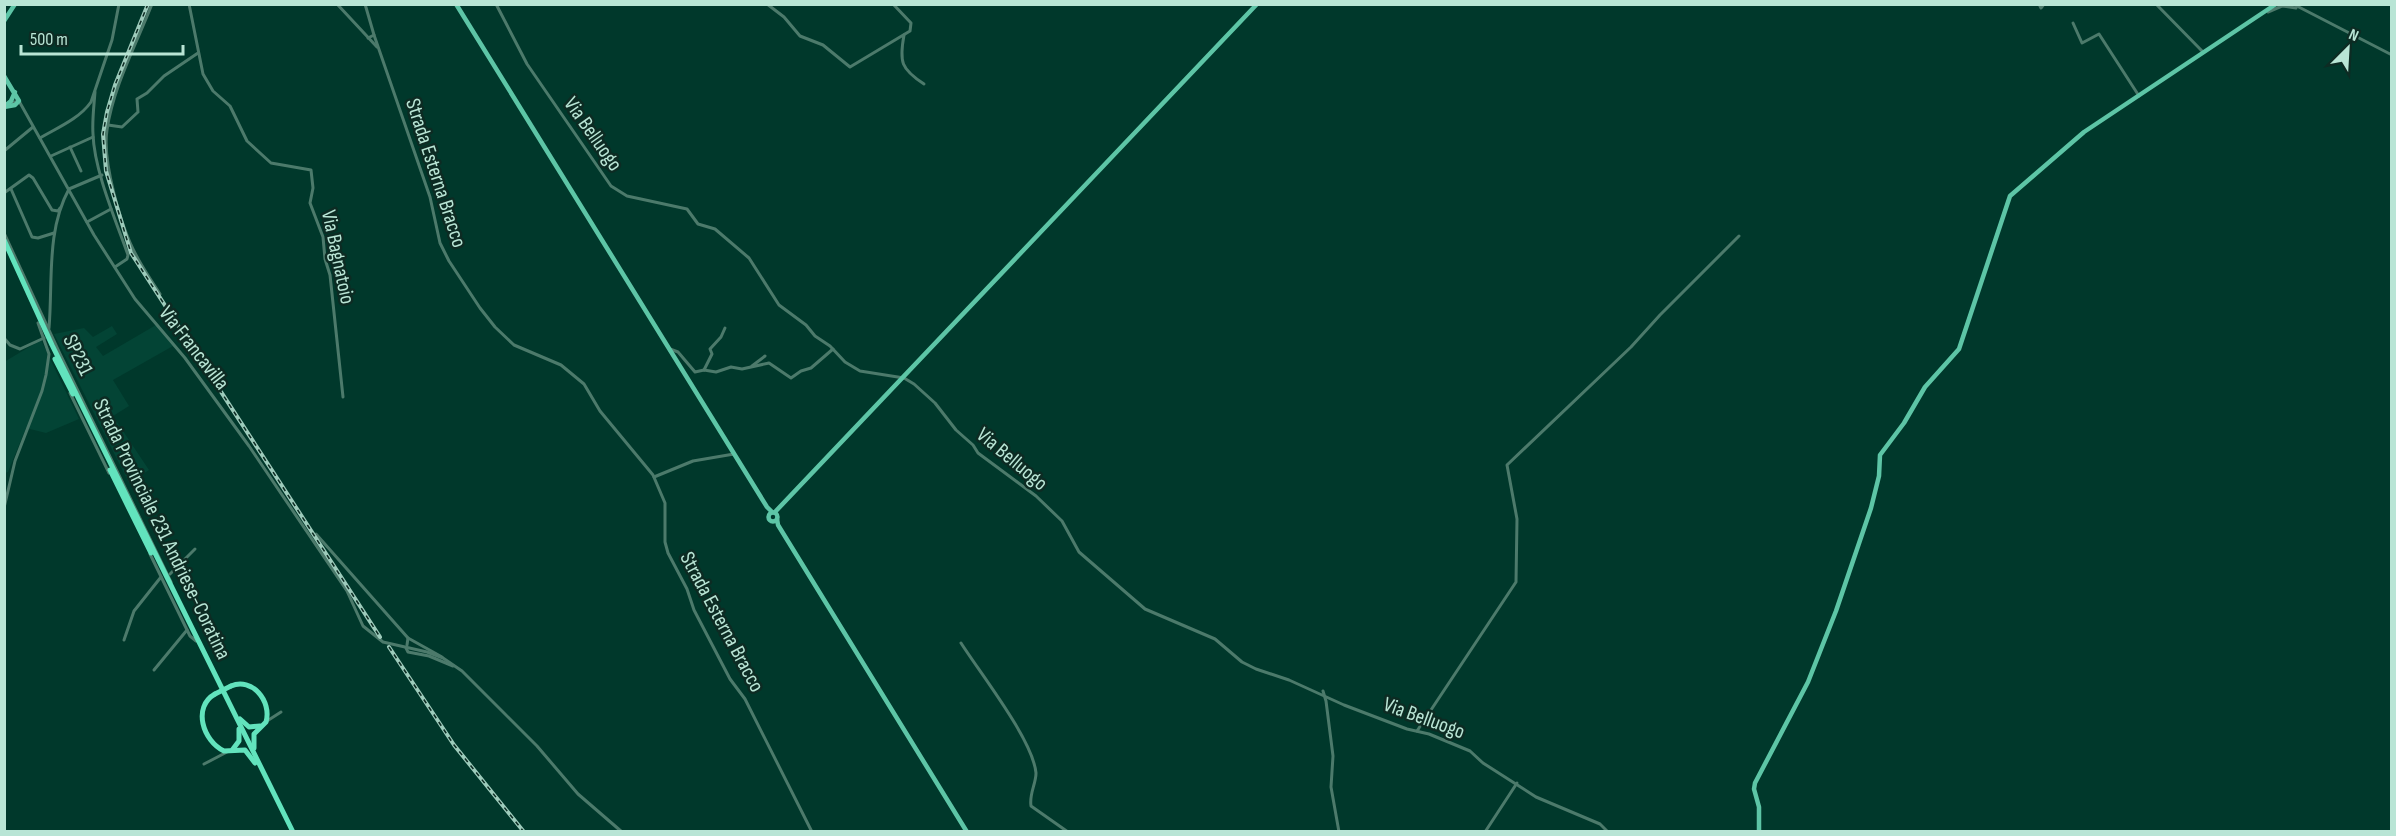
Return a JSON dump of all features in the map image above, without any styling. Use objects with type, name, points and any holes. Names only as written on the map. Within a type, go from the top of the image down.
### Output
[{"type":"highway","name":"Strada Provinciale 231 Andriese-Coratina","points":[[4,240],[52,345],[291,831]]},
{"type":"highway","name":"Strada Provinciale 231 Andriese-Coratina","points":[[4,249],[38,323],[255,763],[291,831]]},
{"type":"highway","points":[[222,752],[201,717],[203,705],[215,694],[241,683],[250,686],[259,694],[266,708],[265,721],[253,738],[254,752]]},
{"type":"highway","points":[[229,702],[245,725],[253,728],[265,721]]},
{"type":"highway","points":[[222,752],[239,741],[239,729]]},
{"type":"highway","points":[[222,752],[241,749],[248,751],[255,763]]},
{"type":"main road","points":[[4,21],[15,4]]},
{"type":"main road","points":[[456,4],[968,831]]},
{"type":"main road","points":[[775,517],[1257,4]]},
{"type":"main road","points":[[1759,831],[1759,807],[1754,789],[1755,783],[1808,682],[1821,652],[1867,524],[1879,476],[1880,455],[1904,423],[1924,389],[1960,346],[2009,197],[2080,135],[2276,4]]},
{"type":"main road","name":"Via Francavilla","points":[[4,76],[19,101]]},
{"type":"main road","points":[[7,106],[15,92]]},
{"type":"main road","points":[[7,106],[19,101]]},
{"type":"street","points":[[40,138],[86,110],[89,105],[112,40],[119,4]]},
{"type":"street","points":[[153,4],[114,99],[106,147],[108,166],[124,224],[136,255],[160,294]]},
{"type":"street","name":"Via Bagnatoio","points":[[189,4],[198,53],[207,83],[230,106],[247,141],[271,163],[311,170],[313,188],[310,202],[323,237],[325,259],[330,275],[344,397]]},
{"type":"street","name":"Strada Esterna Bracco","points":[[337,4],[378,48]]},
{"type":"street","name":"Strada Esterna Bracco","points":[[365,4],[430,197],[440,243],[449,261],[485,314],[514,345],[561,365],[584,384],[600,411],[654,477],[663,496],[665,542],[668,552],[694,610],[730,679],[745,699],[812,831]]},
{"type":"street","name":"Via Belluogo","points":[[496,4],[526,64],[611,186],[627,196],[687,209],[698,224],[707,225],[725,235],[749,258],[779,305],[833,349],[845,362],[860,371],[904,378],[935,403],[978,453],[1036,496],[1062,521],[1079,552],[1145,609],[1215,639],[1242,662],[1256,669],[1470,750],[1483,763],[1536,797],[1592,820],[1608,831]]},
{"type":"street","points":[[767,4],[784,17],[800,36],[823,45],[850,66],[910,31],[911,23],[894,4]]},
{"type":"street","points":[[2039,4],[2041,8],[2044,4]]},
{"type":"street","points":[[2156,4],[2204,53]]},
{"type":"street","points":[[2264,14],[2269,4]]},
{"type":"street","points":[[2287,4],[2391,55]]},
{"type":"street","points":[[2264,14],[2282,6],[2295,6]]},
{"type":"street","points":[[2073,23],[2082,43],[2099,34],[2139,96]]},
{"type":"street","points":[[367,38],[374,35]]},
{"type":"street","points":[[904,35],[901,55],[903,65],[909,74],[924,84]]},
{"type":"street","points":[[108,125],[122,127],[138,112],[137,99],[164,76],[198,53]]},
{"type":"street","points":[[95,92],[93,137],[111,209],[128,257],[115,267]]},
{"type":"street","name":"Via Francavilla","points":[[19,101],[87,222],[135,299],[185,358],[249,446],[351,598],[361,621],[369,632],[383,642],[433,652]]},
{"type":"street","points":[[89,105],[94,107]]},
{"type":"street","points":[[7,106],[20,108],[25,114]]},
{"type":"street","points":[[86,110],[94,113]]},
{"type":"street","points":[[4,151],[33,127]]},
{"type":"street","points":[[51,156],[93,137]]},
{"type":"street","points":[[70,147],[81,171]]},
{"type":"street","points":[[49,329],[55,232],[61,207],[69,189],[102,175]]},
{"type":"street","points":[[4,193],[26,177],[32,177],[57,221]]},
{"type":"street","points":[[11,189],[32,237],[38,238],[55,232]]},
{"type":"street","points":[[52,210],[58,211],[61,207]]},
{"type":"street","points":[[87,222],[111,209]]},
{"type":"street","name":"SP231","points":[[4,233],[170,574],[171,586]]},
{"type":"street","points":[[1417,731],[1515,582],[1517,519],[1507,465],[1536,440],[1631,347],[1739,236]]},
{"type":"street","points":[[42,315],[46,316],[50,313]]},
{"type":"street","points":[[38,323],[49,354],[192,640],[196,642]]},
{"type":"street","points":[[704,370],[712,354],[710,349],[721,337],[725,328]]},
{"type":"street","points":[[4,338],[10,345],[20,349],[44,338]]},
{"type":"street","points":[[670,350],[678,352],[695,372],[704,370],[716,372],[731,367],[751,368],[769,363],[791,378],[811,368],[833,349]]},
{"type":"street","points":[[4,508],[15,461],[42,391],[49,354]]},
{"type":"street","points":[[751,368],[765,356]]},
{"type":"street","points":[[654,477],[693,462],[734,454]]},
{"type":"street","points":[[4,487],[10,489]]},
{"type":"street","points":[[316,534],[408,638],[456,667],[505,712],[586,802],[622,831]]},
{"type":"street","points":[[170,574],[195,549]]},
{"type":"street","points":[[124,640],[134,611],[161,576]]},
{"type":"street","points":[[154,670],[187,630]]},
{"type":"street","points":[[408,638],[408,652],[429,656],[456,667]]},
{"type":"street","points":[[961,643],[1026,743],[1036,774],[1030,797],[1031,806],[1068,831]]},
{"type":"street","points":[[1323,691],[1334,768],[1331,787],[1339,831]]},
{"type":"street","points":[[265,721],[275,714],[266,708]]},
{"type":"street","points":[[204,764],[222,752]]},
{"type":"street","points":[[1485,831],[1517,783]]},
{"type":"shaded area","points":[[156,325],[173,346],[113,380],[129,406],[113,416],[149,470],[129,483],[54,334],[84,328],[93,337],[112,326],[117,334],[96,347],[103,356]]},
{"type":"shaded area","points":[[41,340],[79,419],[46,433],[26,428],[8,472],[5,473],[4,362]]},
{"type":"railway","points":[[148,4],[115,85],[103,134],[106,171],[131,253],[380,637]]},
{"type":"railway","points":[[389,647],[454,745],[524,832]]}]
